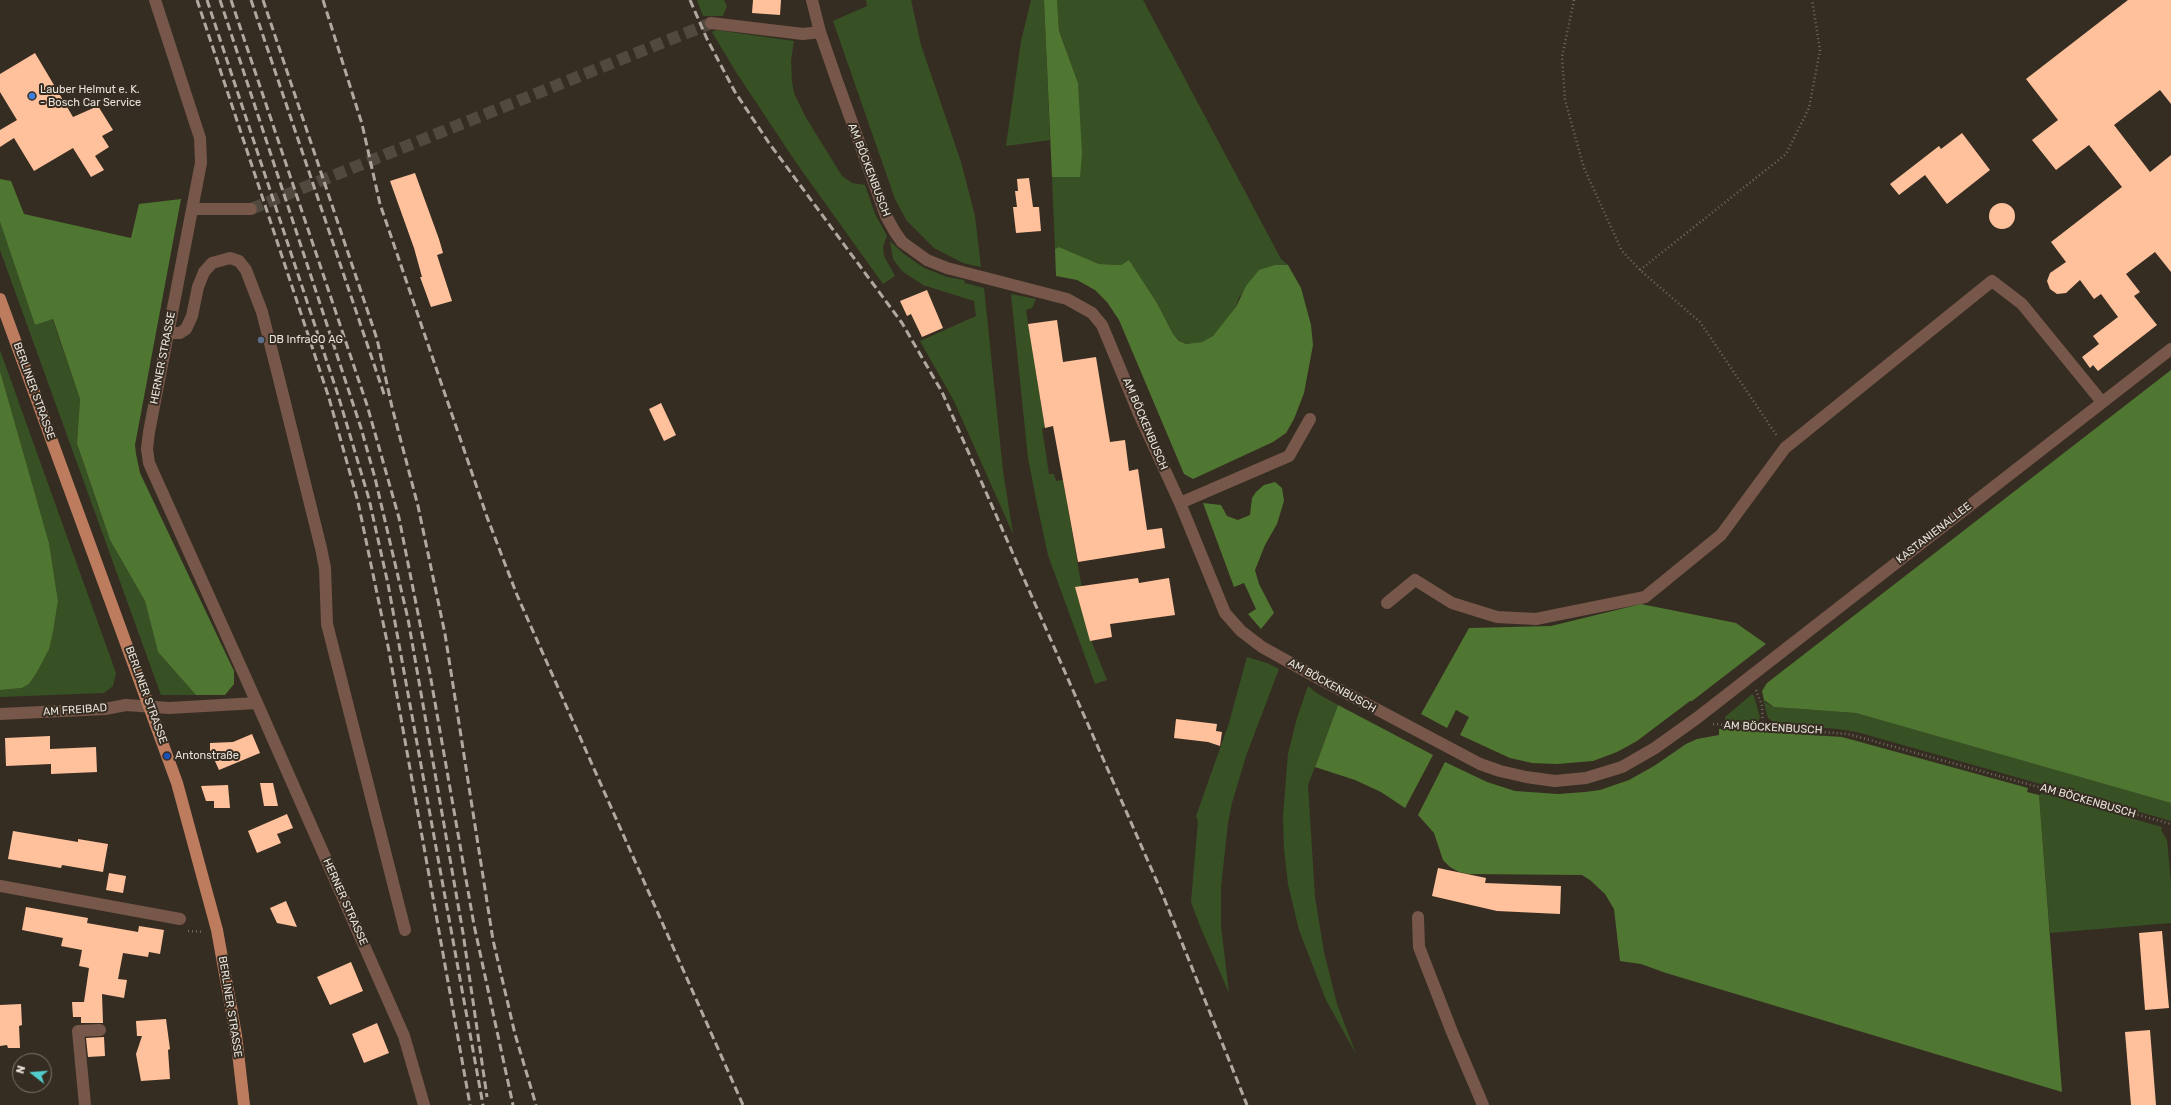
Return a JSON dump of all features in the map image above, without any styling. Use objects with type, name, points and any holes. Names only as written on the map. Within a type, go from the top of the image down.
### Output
[{"type":"main road","name":"BERLINER STRASSE","points":[[0,299],[177,783],[217,930],[236,1035],[244,1105]]},
{"type":"street","name":"HERNER STRASSE","points":[[156,0],[200,138],[201,163],[149,438],[149,463],[200,580],[257,702],[404,1036],[424,1105]]},
{"type":"street","name":"AM BÖCKENBUSCH","points":[[812,0],[820,32],[886,216],[894,232],[908,246],[927,260],[947,268],[1059,297],[1079,304],[1092,313],[1102,325],[1139,414],[1180,503],[1225,613],[1241,632],[1262,647],[1314,676],[1480,764],[1526,777],[1555,781],[1586,778],[1622,767],[1655,748],[1697,718]]},
{"type":"street","points":[[711,23],[803,34],[820,32]]},
{"type":"street","points":[[192,209],[251,209]]},
{"type":"street","points":[[168,334],[180,333],[186,329],[192,316],[198,287],[204,272],[212,263],[230,258],[239,261],[246,270],[262,312],[321,548],[324,568],[327,624],[405,930]]},
{"type":"street","points":[[1387,603],[1415,580],[1452,603],[1497,617],[1536,619],[1645,597],[1721,535],[1785,448],[1992,281],[2022,304],[2102,402]]},
{"type":"street","name":"KASTANIENALLEE","points":[[1697,718],[2171,349]]},
{"type":"street","points":[[1180,503],[1289,456],[1310,419]]},
{"type":"street","points":[[150,706],[169,708],[257,702]]},
{"type":"street","name":"AM FREIBAD","points":[[0,714],[105,709],[126,705],[150,706]]},
{"type":"street","points":[[0,886],[180,919]]},
{"type":"street","points":[[1418,917],[1419,947],[1452,1032],[1483,1105]]},
{"type":"street","points":[[85,1105],[78,1031],[100,1030]]},
{"type":"path","points":[[1574,0],[1562,57],[1565,100],[1584,168],[1622,251],[1640,270],[1700,322],[1785,448]]},
{"type":"path","points":[[1640,270],[1786,154],[1809,108],[1820,50],[1812,0]]},
{"type":"path","points":[[1748,679],[1755,688],[1762,706],[1763,729]]},
{"type":"path","name":"AM BÖCKENBUSCH","points":[[1697,718],[1716,725],[1848,734],[2171,824]]},
{"type":"path","points":[[180,919],[182,930],[200,932],[217,930]]},
{"type":"green space","points":[[697,0],[724,0],[727,6],[723,16],[703,16]]},
{"type":"green space","points":[[866,0],[911,0],[921,45],[961,162],[975,216],[981,267],[963,263],[934,248],[907,221],[895,199],[833,21],[867,6]]},
{"type":"green space","points":[[1031,0],[1044,0],[1050,140],[1006,146],[1021,41]]},
{"type":"green space","points":[[1044,0],[1057,0],[1059,31],[1078,83],[1082,153],[1080,177],[1052,177]]},
{"type":"green space","points":[[1057,0],[1143,0],[1281,259],[1288,265],[1275,265],[1239,297],[1236,307],[1223,326],[1213,336],[1202,342],[1186,344],[1180,341],[1173,334],[1157,303],[1129,260],[1121,265],[1099,264],[1059,247],[1055,249],[1052,177],[1080,177],[1078,83],[1059,31]]},
{"type":"green space","points":[[716,30],[794,41],[791,60],[794,93],[805,116],[842,176],[852,183],[865,185],[875,214],[887,236],[883,246],[884,256],[895,276],[883,284],[795,161],[736,72],[712,32]]},
{"type":"green space","points":[[0,179],[11,181],[24,214],[131,238],[139,204],[181,199],[135,445],[140,473],[234,671],[234,684],[225,695],[196,695],[158,652],[145,601],[110,540],[77,444],[80,399],[53,319],[35,325],[0,222]]},
{"type":"green space","points":[[0,222],[35,325],[52,318],[80,399],[77,445],[110,540],[145,601],[158,652],[196,695],[161,695],[0,250]]},
{"type":"green space","points":[[890,241],[904,254],[924,268],[947,277],[964,280],[965,283],[984,288],[1003,471],[1013,534],[954,401],[920,341],[976,316],[974,301],[923,285],[902,271],[893,259]]},
{"type":"green space","points":[[1059,247],[1099,264],[1121,265],[1129,260],[1157,303],[1173,334],[1179,341],[1186,344],[1202,342],[1213,336],[1236,307],[1246,286],[1259,270],[1275,265],[1288,265],[1301,288],[1311,325],[1313,345],[1304,393],[1294,419],[1286,433],[1273,442],[1193,479],[1184,474],[1119,320],[1107,302],[1095,290],[1077,280],[1056,276],[1055,249]]},
{"type":"green space","points":[[1011,294],[1036,299],[1032,308],[1026,310],[1045,428],[1042,428],[1049,474],[1054,474],[1056,481],[1063,480],[1091,640],[1107,680],[1095,684],[1048,555],[1037,504],[1028,458]]},
{"type":"green space","points":[[0,350],[116,673],[113,686],[104,693],[0,697],[0,690],[22,688],[29,684],[37,672],[53,632],[58,601],[49,543],[0,371]]},
{"type":"green space","points":[[2171,370],[2171,803],[1856,713],[1774,707],[1764,700],[1762,691],[1767,683]]},
{"type":"green space","points":[[0,371],[49,543],[58,601],[49,649],[37,672],[29,684],[22,688],[0,690]]},
{"type":"green space","points":[[1275,482],[1282,488],[1284,501],[1277,524],[1265,545],[1255,570],[1259,584],[1274,613],[1261,629],[1248,614],[1256,609],[1244,583],[1234,587],[1203,503],[1221,505],[1227,516],[1238,520],[1250,515],[1252,498],[1256,492],[1264,485]]},
{"type":"green space","points":[[1641,604],[1736,623],[1766,644],[1637,741],[1617,752],[1593,761],[1557,764],[1532,763],[1510,758],[1460,735],[1469,717],[1456,710],[1447,728],[1421,714],[1469,628],[1551,626]]},
{"type":"green space","points":[[1247,657],[1267,663],[1279,669],[1246,756],[1232,803],[1228,823],[1221,887],[1221,926],[1229,993],[1191,902],[1198,821],[1196,816],[1229,723]]},
{"type":"green space","points":[[1308,686],[1318,694],[1338,705],[1308,785],[1315,897],[1324,952],[1337,1004],[1356,1054],[1326,1000],[1299,930],[1288,884],[1284,849],[1283,816],[1288,754],[1297,718]]},
{"type":"green space","points":[[1752,694],[1754,696],[1760,717],[1758,722],[1725,721],[1725,717]]},
{"type":"green space","points":[[1763,699],[1766,703],[1774,707],[1856,713],[2171,803],[2171,821],[1857,732],[1776,724],[1768,718]]},
{"type":"green space","points":[[1338,705],[1433,755],[1405,808],[1381,792],[1355,780],[1315,767]]},
{"type":"green space","points":[[1719,729],[1842,737],[2028,788],[2027,792],[2039,795],[2062,1092],[1666,973],[1641,964],[1620,961],[1614,909],[1605,894],[1590,880],[1582,875],[1469,874],[1459,872],[1450,867],[1443,860],[1434,833],[1418,815],[1445,762],[1487,782],[1515,791],[1558,794],[1585,792],[1600,790],[1629,780],[1654,766],[1686,744],[1697,739],[1719,735]]},
{"type":"green space","points":[[2042,793],[2162,827],[2161,830],[2167,840],[2171,883],[2171,923],[2050,933],[2039,795]]},
{"type":"building","points":[[753,0],[781,0],[780,15],[752,13]]},
{"type":"building","points":[[2128,0],[2171,0],[2171,104],[2160,90],[2114,125],[2150,172],[2171,155],[2171,272],[2155,252],[2126,274],[2140,292],[2134,296],[2157,325],[2098,371],[2093,365],[2090,368],[2082,357],[2099,344],[2093,336],[2118,317],[2101,294],[2094,299],[2080,280],[2066,293],[2057,294],[2050,289],[2047,281],[2050,273],[2066,262],[2051,242],[2122,187],[2089,145],[2056,170],[2032,140],[2058,120],[2026,79]]},
{"type":"building","points":[[35,53],[73,117],[98,106],[113,130],[102,136],[109,147],[95,156],[104,170],[91,177],[73,148],[34,171],[14,138],[0,147],[0,130],[17,120],[0,92],[0,74]]},
{"type":"building","points":[[1962,133],[1990,170],[1947,204],[1925,175],[1899,195],[1890,184],[1939,146],[1941,149]]},
{"type":"building","points":[[415,173],[439,239],[443,253],[437,255],[452,301],[431,307],[420,277],[422,277],[414,248],[390,181]]},
{"type":"building","points":[[1029,178],[1033,207],[1039,207],[1041,231],[1016,233],[1013,207],[1017,207],[1015,191],[1018,191],[1017,179]]},
{"type":"building","points":[[2002,203],[2011,207],[2015,216],[2011,225],[2002,229],[1993,225],[1989,216],[1993,207]]},
{"type":"building","points":[[927,290],[943,328],[922,337],[911,314],[907,316],[900,301]]},
{"type":"building","points":[[1057,320],[1063,362],[1096,357],[1110,442],[1125,440],[1129,471],[1138,469],[1147,530],[1162,528],[1165,548],[1078,562],[1053,426],[1045,428],[1028,324]]},
{"type":"building","points":[[661,403],[676,435],[664,441],[649,409]]},
{"type":"building","points":[[1138,578],[1139,583],[1169,578],[1175,615],[1110,624],[1112,637],[1090,641],[1075,587]]},
{"type":"building","points":[[1176,719],[1217,724],[1216,731],[1222,732],[1220,746],[1208,742],[1174,738]]},
{"type":"building","points":[[252,734],[260,753],[219,770],[210,750],[210,743],[233,742]]},
{"type":"building","points":[[50,736],[50,749],[96,747],[97,772],[51,774],[51,764],[6,766],[5,738]]},
{"type":"building","points":[[260,783],[273,783],[278,806],[264,806]]},
{"type":"building","points":[[228,785],[230,808],[214,808],[214,801],[206,801],[201,786]]},
{"type":"building","points":[[287,814],[293,828],[277,834],[281,843],[257,853],[248,831]]},
{"type":"building","points":[[13,831],[78,842],[78,839],[108,844],[103,872],[62,865],[61,868],[8,859]]},
{"type":"building","points":[[1438,868],[1486,878],[1485,883],[1561,886],[1560,914],[1497,911],[1432,896]]},
{"type":"building","points":[[109,873],[126,876],[123,893],[106,890]]},
{"type":"building","points":[[286,901],[297,927],[277,923],[270,908]]},
{"type":"building","points":[[26,907],[88,918],[87,923],[138,932],[139,926],[164,930],[160,954],[149,952],[148,957],[123,953],[118,979],[127,980],[124,998],[102,994],[103,1023],[81,1023],[81,1017],[73,1017],[72,1002],[84,1002],[89,968],[79,966],[82,950],[61,946],[63,938],[22,930]]},
{"type":"building","points":[[2162,931],[2169,1008],[2145,1010],[2139,933]]},
{"type":"building","points":[[351,962],[363,991],[330,1005],[317,977]]},
{"type":"building","points":[[21,1004],[22,1025],[19,1026],[20,1048],[8,1048],[7,1045],[0,1046],[0,1005]]},
{"type":"building","points":[[166,1019],[170,1049],[168,1050],[170,1079],[141,1081],[136,1054],[142,1036],[137,1036],[136,1021]]},
{"type":"building","points":[[377,1023],[389,1053],[364,1063],[352,1034]]},
{"type":"building","points":[[2150,1030],[2156,1105],[2131,1105],[2125,1032]]},
{"type":"building","points":[[104,1037],[105,1056],[88,1057],[86,1038]]},
{"type":"tunnel","points":[[251,209],[711,23]]},
{"type":"railway","points":[[197,0],[329,398],[358,502],[389,651],[470,1105]]},
{"type":"railway","points":[[207,0],[338,395],[369,499],[388,584],[483,1105]]},
{"type":"railway","points":[[220,0],[361,428],[375,478],[408,619],[463,933],[487,1097]]},
{"type":"railway","points":[[231,0],[367,405],[399,518],[430,674],[474,925],[513,1105]]},
{"type":"railway","points":[[251,0],[385,397]]},
{"type":"railway","points":[[263,0],[377,339],[392,407],[418,506],[445,634],[493,940],[515,1034],[536,1105]]},
{"type":"railway","points":[[323,0],[362,124],[380,204],[487,517],[517,595],[743,1105]]},
{"type":"railway","points":[[690,0],[707,39],[735,92],[769,143],[902,323],[942,392],[1162,893],[1247,1105]]},
{"type":"place","name":"Lauber Helmut e. K. - Bosch Car Service","points":[[32,96]]},
{"type":"place","name":"DB InfraGO AG","points":[[261,340]]},
{"type":"place","name":"Antonstraße","points":[[167,756]]}]
